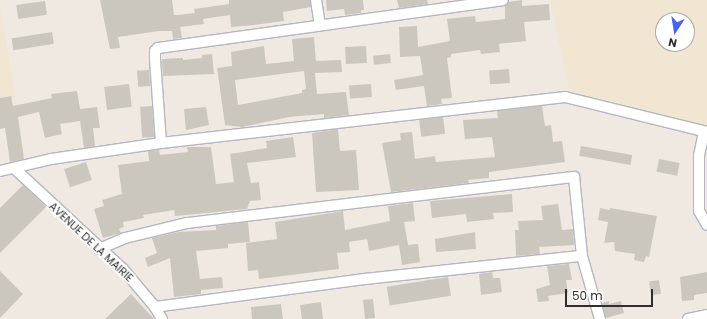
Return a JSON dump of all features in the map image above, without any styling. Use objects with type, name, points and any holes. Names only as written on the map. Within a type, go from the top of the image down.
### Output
[{"type":"street","points":[[316,0],[320,25]]},
{"type":"street","points":[[161,143],[155,51],[158,48],[503,0]]},
{"type":"street","points":[[0,171],[15,169],[51,159],[161,143],[565,97],[706,132],[699,155],[699,212],[707,225]]},
{"type":"street","name":"AVENUE DE LA MAIRIE","points":[[15,169],[99,249],[123,269],[155,307],[162,319]]},
{"type":"street","points":[[99,249],[125,238],[187,222],[574,177],[582,256],[600,319]]},
{"type":"street","points":[[155,307],[373,278],[582,256]]},
{"type":"street","points":[[688,319],[707,315]]},
{"type":"shaded area","points":[[550,0],[707,0],[707,128],[571,99]]},
{"type":"shaded area","points":[[0,8],[16,97],[0,100]]},
{"type":"building","points":[[100,0],[172,0],[174,15],[195,13],[194,9],[229,4],[229,0],[310,0],[311,7],[283,12],[284,21],[254,25],[231,27],[230,15],[203,19],[204,24],[180,27],[182,38],[173,39],[172,31],[159,31],[118,37],[120,48],[110,49]]},
{"type":"building","points":[[326,0],[363,0],[364,10],[361,10],[361,13],[345,15],[344,9],[327,11]]},
{"type":"building","points":[[397,0],[427,0],[428,4],[399,8]]},
{"type":"building","points":[[522,0],[522,6],[549,4],[550,20],[524,22],[526,41],[499,44],[500,52],[481,54],[480,50],[451,54],[451,57],[447,58],[452,98],[441,99],[442,104],[427,106],[424,86],[396,90],[394,80],[423,75],[420,56],[400,57],[399,27],[417,26],[418,47],[450,41],[447,19],[475,16],[476,22],[505,19],[505,6],[509,2]]},
{"type":"building","points":[[45,1],[47,15],[18,19],[16,5]]},
{"type":"building","points":[[52,32],[54,44],[13,50],[12,38]]},
{"type":"building","points":[[314,37],[316,61],[341,60],[342,72],[315,73],[317,94],[346,92],[349,115],[324,118],[324,114],[289,117],[242,127],[225,125],[217,68],[232,66],[231,52],[264,46],[266,64],[294,61],[292,39]],"holes":[[[304,71],[306,89],[302,90],[302,93],[238,105],[235,80]]]},
{"type":"building","points":[[366,46],[367,63],[346,64],[345,47]]},
{"type":"building","points":[[212,54],[214,74],[163,76],[162,59],[183,58],[183,60],[202,58],[202,55]]},
{"type":"building","points":[[390,54],[391,63],[374,65],[373,56]]},
{"type":"building","points":[[509,69],[510,83],[490,84],[489,70]]},
{"type":"building","points":[[149,70],[150,86],[138,87],[137,71]]},
{"type":"building","points":[[129,84],[132,107],[107,110],[104,87]]},
{"type":"building","points":[[371,84],[372,97],[350,99],[349,86]]},
{"type":"building","points":[[77,91],[80,109],[97,107],[100,128],[93,128],[95,146],[84,148],[80,121],[60,124],[62,134],[45,138],[39,112],[18,117],[24,159],[10,162],[5,128],[0,129],[0,98],[11,96],[13,106],[52,98],[51,94]]},
{"type":"building","points":[[152,106],[154,137],[142,138],[140,107]]},
{"type":"building","points":[[542,106],[545,126],[551,125],[553,142],[562,141],[565,162],[489,172],[489,178],[468,180],[469,183],[391,192],[382,143],[401,140],[400,133],[412,132],[415,159],[435,156],[436,162],[495,157],[492,137],[465,139],[463,120],[498,118],[497,111]]},
{"type":"building","points":[[206,107],[209,125],[186,130],[184,109]]},
{"type":"building","points":[[443,117],[445,134],[421,137],[419,120]]},
{"type":"building","points":[[338,129],[340,151],[356,150],[359,190],[316,192],[312,133]]},
{"type":"building","points":[[293,137],[296,157],[247,163],[251,183],[259,182],[261,200],[250,201],[247,209],[175,216],[174,210],[143,215],[144,218],[123,222],[124,227],[119,229],[121,233],[103,238],[94,209],[104,206],[102,200],[122,194],[118,165],[149,161],[148,151],[159,150],[160,155],[188,152],[187,147],[211,147],[216,184],[234,182],[230,154],[267,148],[266,141]]},
{"type":"building","points":[[581,146],[632,155],[630,165],[579,156]]},
{"type":"building","points":[[659,159],[680,163],[677,176],[657,172]]},
{"type":"building","points":[[86,162],[92,180],[70,187],[64,169]]},
{"type":"building","points":[[23,185],[46,207],[0,253],[0,208]]},
{"type":"building","points":[[512,194],[513,212],[493,213],[494,219],[467,222],[466,214],[432,218],[430,201]]},
{"type":"building","points":[[413,203],[415,221],[404,222],[408,245],[418,244],[420,262],[402,265],[399,245],[369,251],[367,239],[349,242],[350,252],[337,253],[339,269],[259,279],[258,270],[248,271],[246,243],[277,239],[275,222],[343,211],[345,230],[390,221],[388,206]]},
{"type":"building","points":[[558,204],[562,230],[573,229],[574,245],[539,247],[540,254],[516,256],[515,230],[519,230],[518,221],[543,220],[541,206]]},
{"type":"building","points":[[600,208],[610,210],[610,208],[657,216],[649,257],[646,256],[644,262],[634,260],[635,254],[615,251],[614,242],[604,243],[608,222],[598,220]]},
{"type":"building","points":[[248,222],[250,242],[228,244],[228,248],[196,251],[200,279],[222,277],[223,288],[201,290],[201,294],[174,297],[170,258],[148,267],[145,258],[157,253],[152,238],[178,232],[216,230],[216,226]]},
{"type":"building","points":[[475,232],[476,249],[436,252],[435,239]]},
{"type":"building","points":[[569,264],[572,280],[566,280],[568,293],[548,296],[549,301],[538,302],[536,289],[550,285],[547,266]]},
{"type":"building","points":[[0,271],[23,294],[0,318]]},
{"type":"building","points":[[492,272],[493,278],[500,278],[502,292],[481,295],[479,274]]},
{"type":"building","points":[[707,272],[707,293],[694,295],[694,300],[682,301],[680,277]]},
{"type":"building","points":[[448,277],[451,296],[390,305],[387,287]]},
{"type":"building","points":[[659,280],[661,294],[651,295],[649,281]]},
{"type":"building","points":[[131,294],[154,319],[105,319]]},
{"type":"building","points":[[373,299],[375,318],[365,319],[363,300]]},
{"type":"building","points":[[609,301],[609,304],[621,301],[624,313],[606,318],[602,303]]},
{"type":"building","points":[[321,302],[323,319],[302,319],[300,305]]},
{"type":"building","points":[[281,304],[283,319],[252,319],[251,307]]}]
